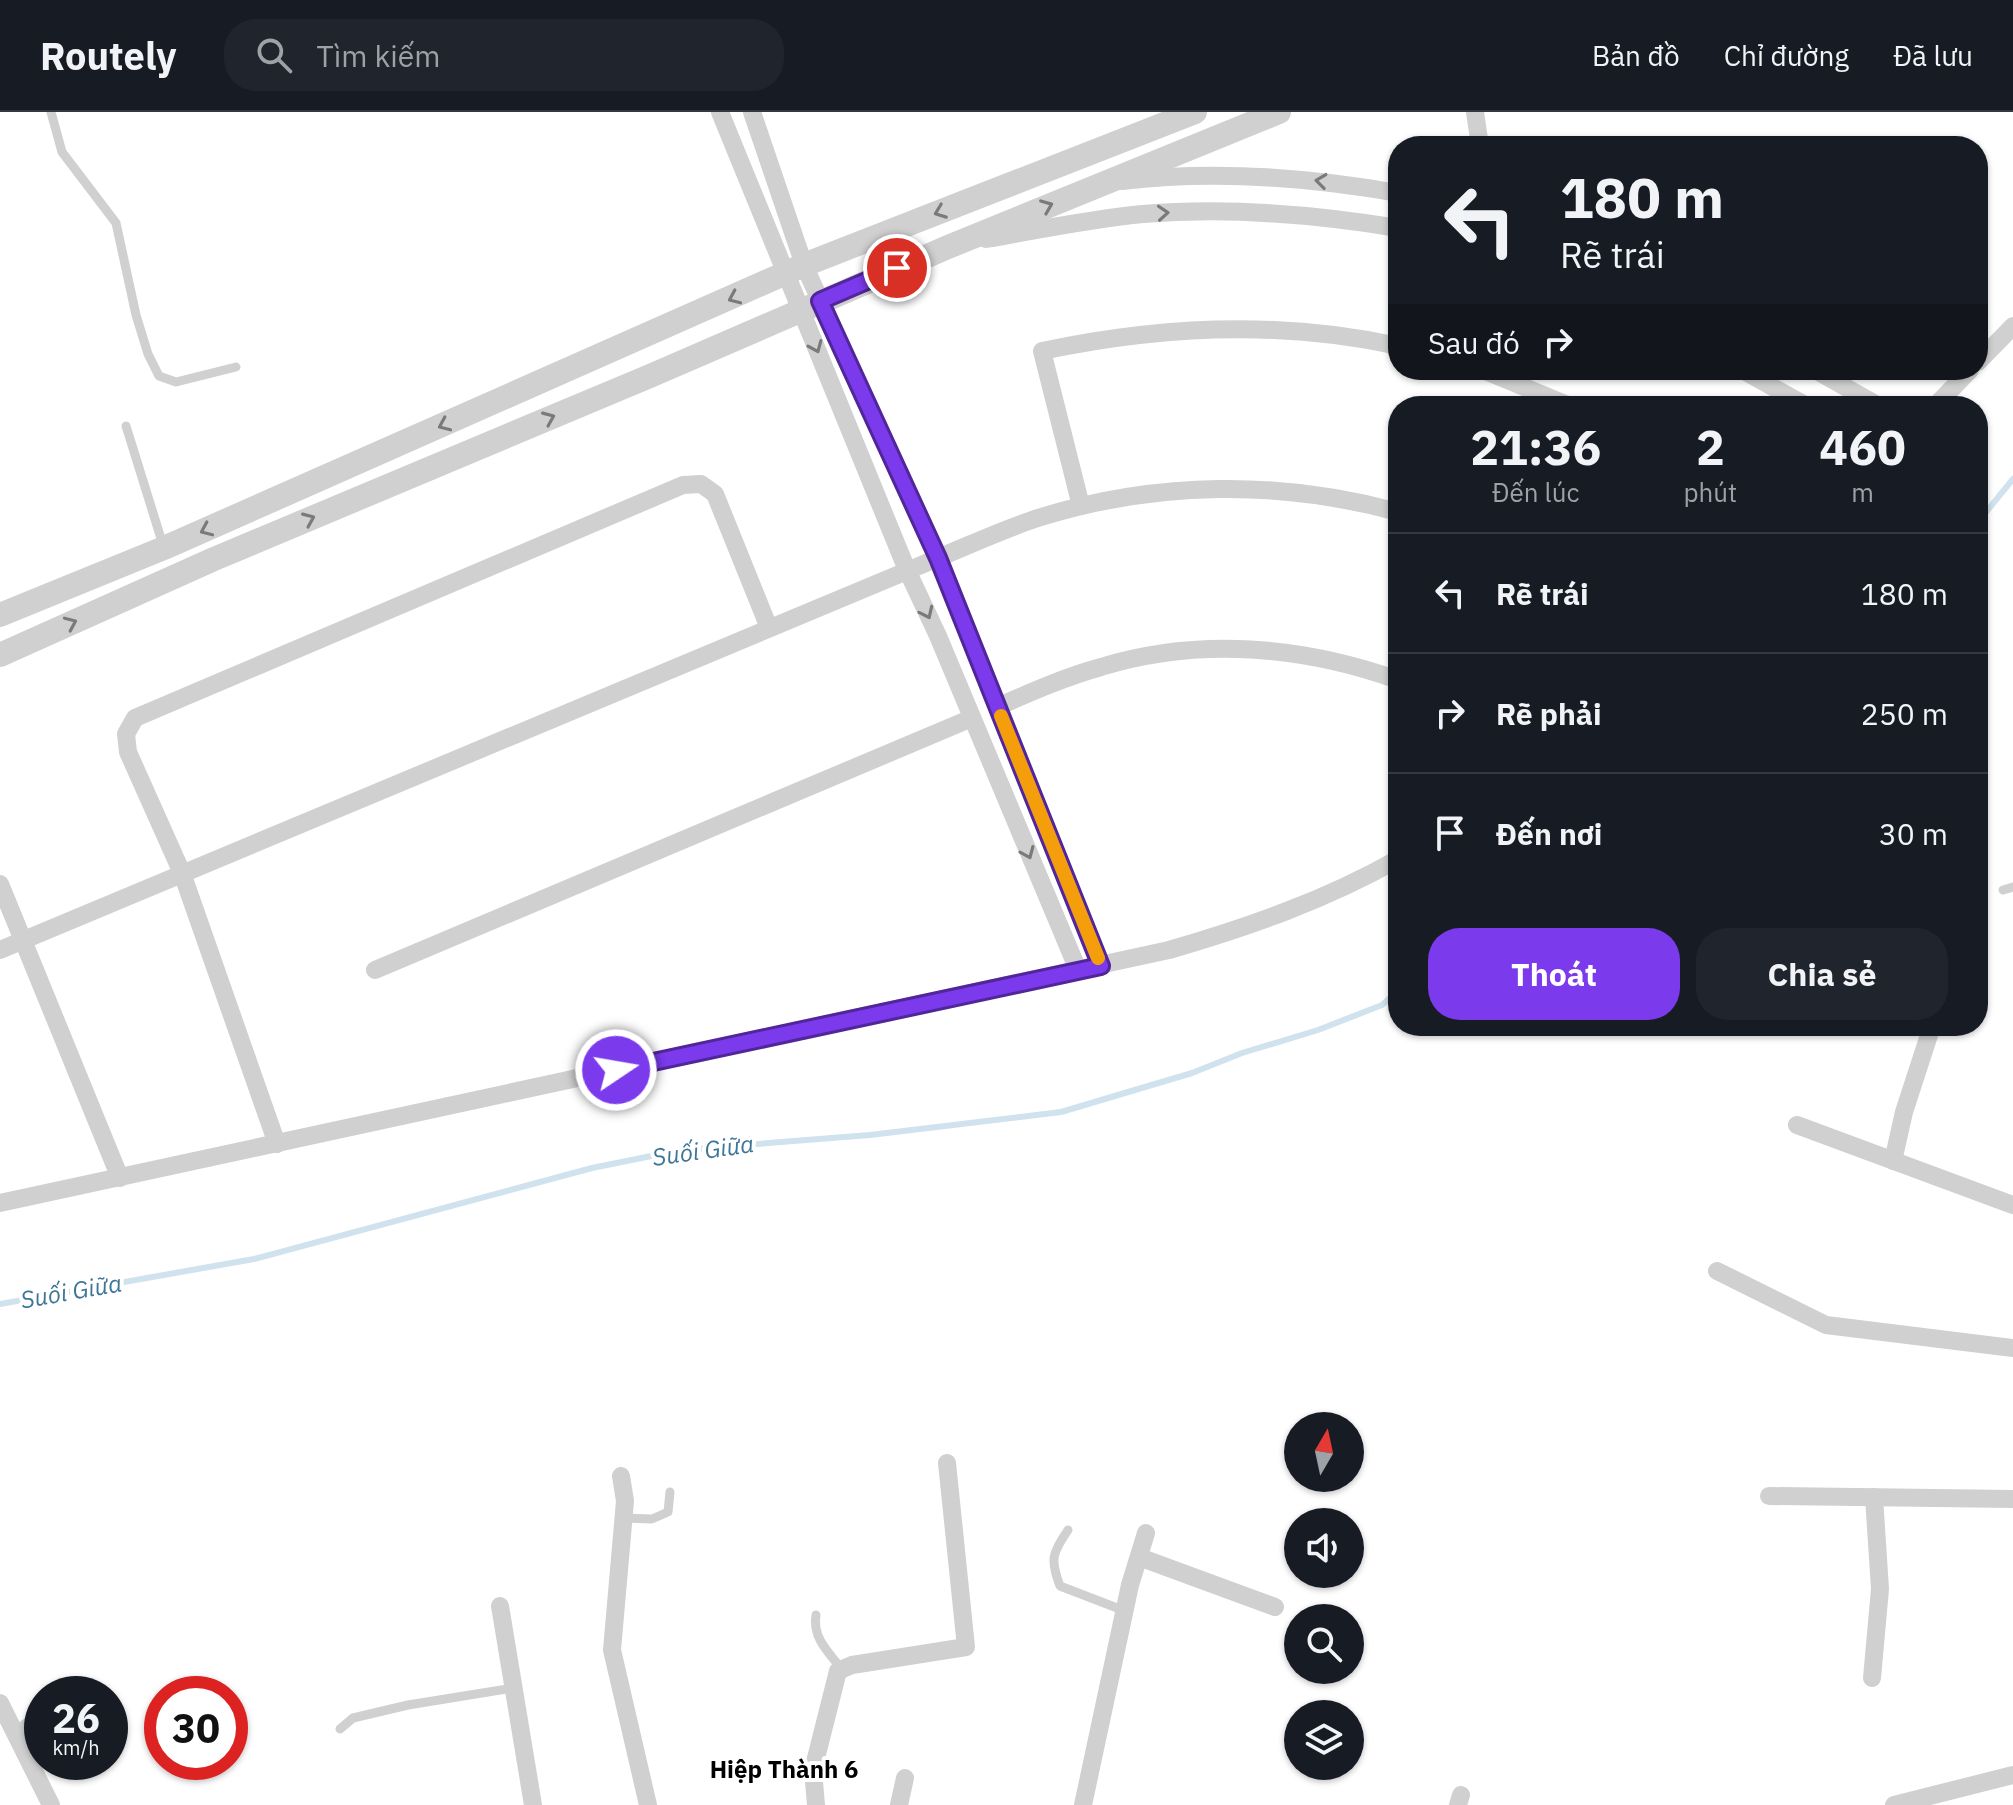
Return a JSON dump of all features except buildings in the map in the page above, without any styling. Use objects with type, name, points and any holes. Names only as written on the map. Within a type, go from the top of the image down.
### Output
[{"type":"street","points":[[720,112],[811,306],[938,558],[1101,966]]},
{"type":"street","points":[[752,112],[795,271]]},
{"type":"street","points":[[0,615],[164,548],[795,271],[1195,112]]},
{"type":"street","points":[[0,655],[214,559],[948,247],[1279,112]]},
{"type":"street","points":[[1475,112],[1479,136]]},
{"type":"street","points":[[1105,183],[1192,176],[1246,176],[1299,179],[1388,192]]},
{"type":"street","points":[[948,247],[1089,221],[1193,211],[1297,214],[1388,227]]},
{"type":"street","points":[[811,306],[858,445],[907,570],[1078,970]]},
{"type":"street","points":[[1988,352],[2013,326]]},
{"type":"street","points":[[1081,506],[1042,351],[1127,335],[1213,328],[1299,331],[1388,344]]},
{"type":"street","points":[[1507,380],[1546,396]]},
{"type":"street","points":[[1760,380],[1789,396]]},
{"type":"street","points":[[1833,380],[1861,396]]},
{"type":"street","points":[[1945,396],[1960,380]]},
{"type":"street","points":[[277,1144],[182,873],[128,752],[126,734],[135,718],[683,485],[701,484],[715,494],[769,628]]},
{"type":"street","points":[[0,950],[1016,526],[1081,506],[1150,493],[1237,488],[1338,497],[1388,510]]},
{"type":"street","points":[[997,707],[1104,666],[1199,650],[1264,650],[1300,654],[1388,677]]},
{"type":"street","points":[[375,970],[972,718]]},
{"type":"street","points":[[0,1203],[1169,950],[1273,917],[1323,897],[1388,864]]},
{"type":"street","points":[[0,884],[120,1178]]},
{"type":"street","points":[[1893,1161],[1904,1112],[1929,1036]]},
{"type":"street","points":[[1797,1125],[2013,1205]]},
{"type":"street","points":[[1717,1271],[1826,1325],[2013,1348]]},
{"type":"street","points":[[816,1805],[813,1770],[838,1671],[966,1647],[947,1463]]},
{"type":"street","points":[[621,1476],[625,1501],[612,1650],[648,1805]]},
{"type":"street","points":[[1769,1496],[2013,1499]]},
{"type":"street","points":[[1872,1678],[1880,1589],[1874,1497]]},
{"type":"street","points":[[1083,1805],[1125,1611],[1146,1533]]},
{"type":"street","points":[[1139,1557],[1275,1607]]},
{"type":"street","points":[[500,1606],[533,1805]]},
{"type":"street","points":[[0,1703],[51,1805]]},
{"type":"street","points":[[1894,1805],[2013,1775]]},
{"type":"street","points":[[899,1805],[905,1778]]},
{"type":"lane","points":[[51,112],[62,152],[116,223],[136,315],[148,354],[159,376],[176,382],[236,367]]},
{"type":"lane","points":[[126,426],[164,548]]},
{"type":"lane","points":[[624,1518],[652,1519],[668,1512],[670,1492]]},
{"type":"lane","points":[[1068,1530],[1056,1547],[1052,1565],[1060,1586],[1125,1611]]},
{"type":"lane","points":[[816,1615],[814,1624],[821,1644],[841,1668]]},
{"type":"lane","points":[[340,1729],[353,1718],[408,1705],[513,1688]]},
{"type":"lane","points":[[15,1731],[24,1724]]},
{"type":"waterway","name":"Suối Giữa","points":[[1988,510],[2013,479]]},
{"type":"waterway","name":"Suối Giữa","points":[[0,1304],[254,1259],[592,1168],[681,1150],[870,1135],[1061,1112],[1192,1073],[1242,1053],[1318,1030],[1382,1005],[1388,1000]]},
{"type":"slow traffic","points":[[1001,716],[1098,958]]},
{"type":"district","name":"Hiệp Thành 6","points":[[784,1769]]},
{"type":"route","points":[[616,1070],[1101,966],[938,558],[820,301],[897,268]]}]
